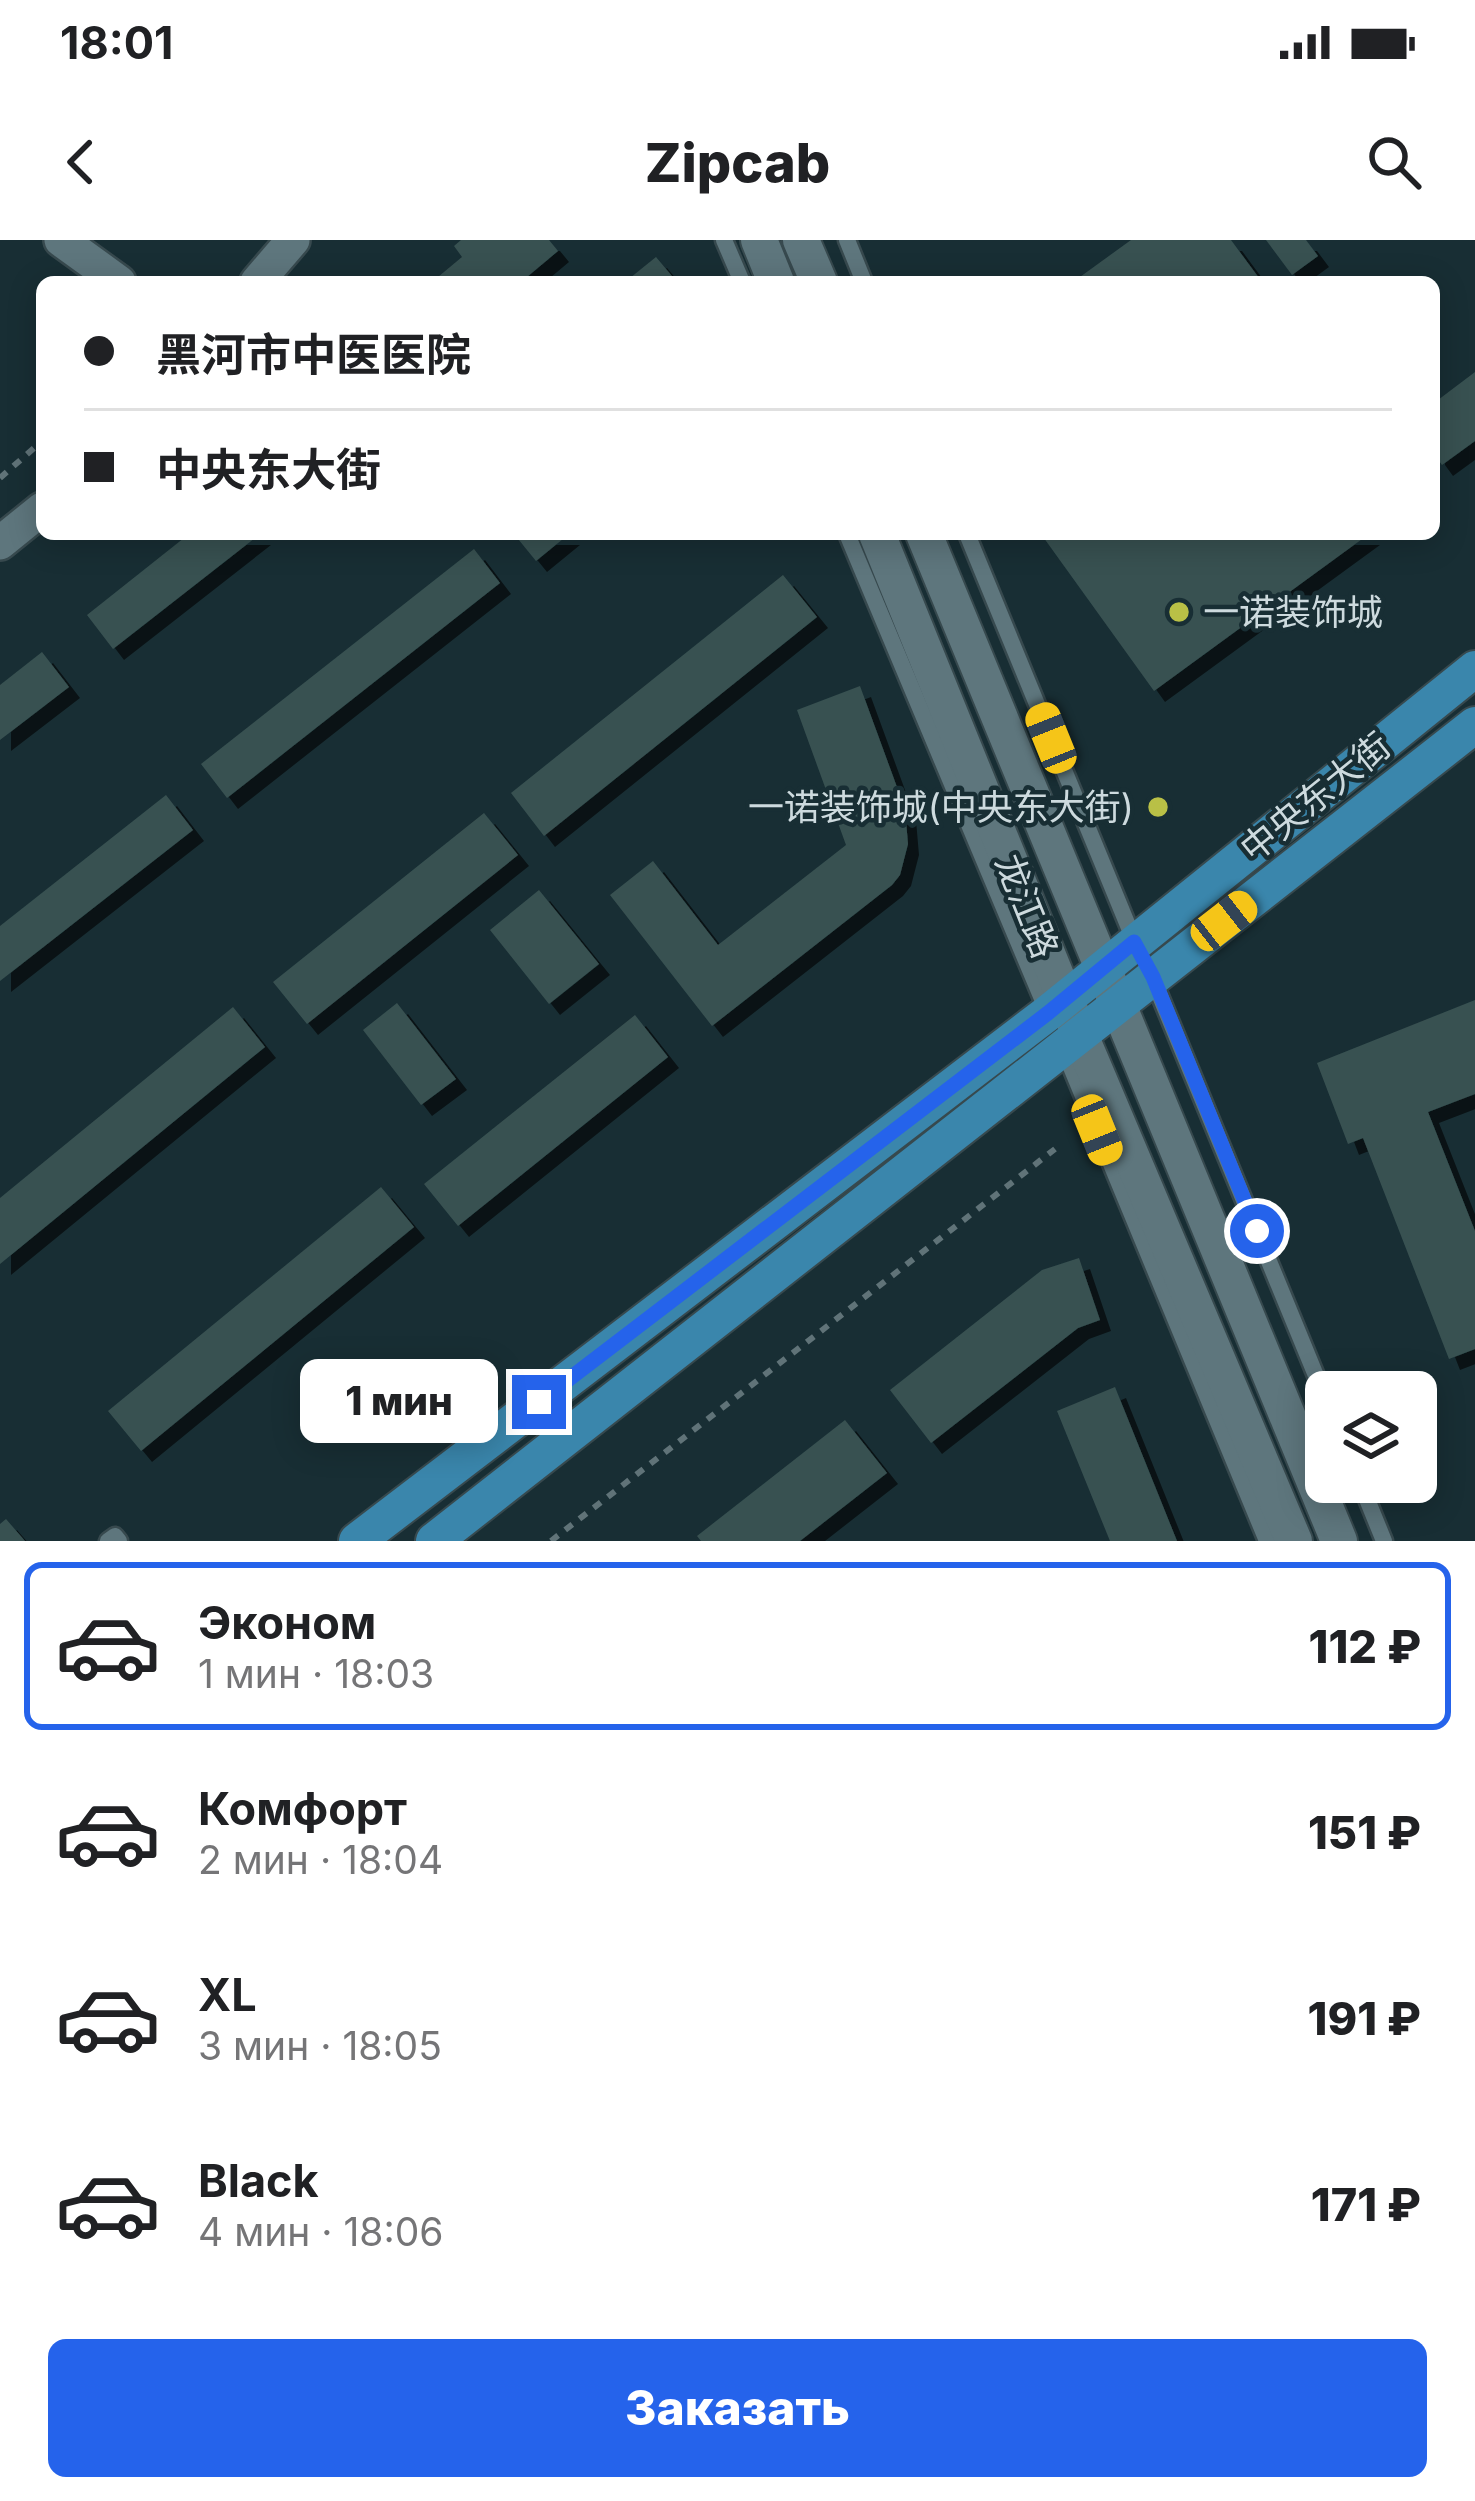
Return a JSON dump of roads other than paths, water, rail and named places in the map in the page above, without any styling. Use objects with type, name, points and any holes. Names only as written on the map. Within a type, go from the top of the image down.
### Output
[{"type":"main road","name":"中央东大街","points":[[357,1541],[1056,1006],[1475,669]]},
{"type":"main road","points":[[434,1541],[1475,725]]},
{"type":"street","points":[[61,240],[111,276]]},
{"type":"street","points":[[262,276],[293,240]]},
{"type":"street","points":[[759,240],[774,276]]},
{"type":"street","points":[[801,240],[816,276]]},
{"type":"street","points":[[0,543],[36,514]]},
{"type":"street","name":"龙江路","points":[[879,540],[1056,1006],[1294,1541]]},
{"type":"street","name":"龙江路","points":[[926,540],[1340,1541]]},
{"type":"lane","points":[[724,240],[739,276]]},
{"type":"lane","points":[[847,240],[862,276]]},
{"type":"lane","points":[[851,540],[1056,1006]]},
{"type":"lane","points":[[970,540],[1314,1371]]},
{"type":"lane","points":[[1071,1042],[1267,1541]]},
{"type":"lane","points":[[1369,1503],[1384,1541]]},
{"type":"lane","points":[[108,1541],[115,1536],[119,1541]]},
{"type":"place","name":"一诺装饰城","points":[[1179,612]]},
{"type":"place","name":"一诺装饰城(中央东大街)","points":[[1158,807]]}]
